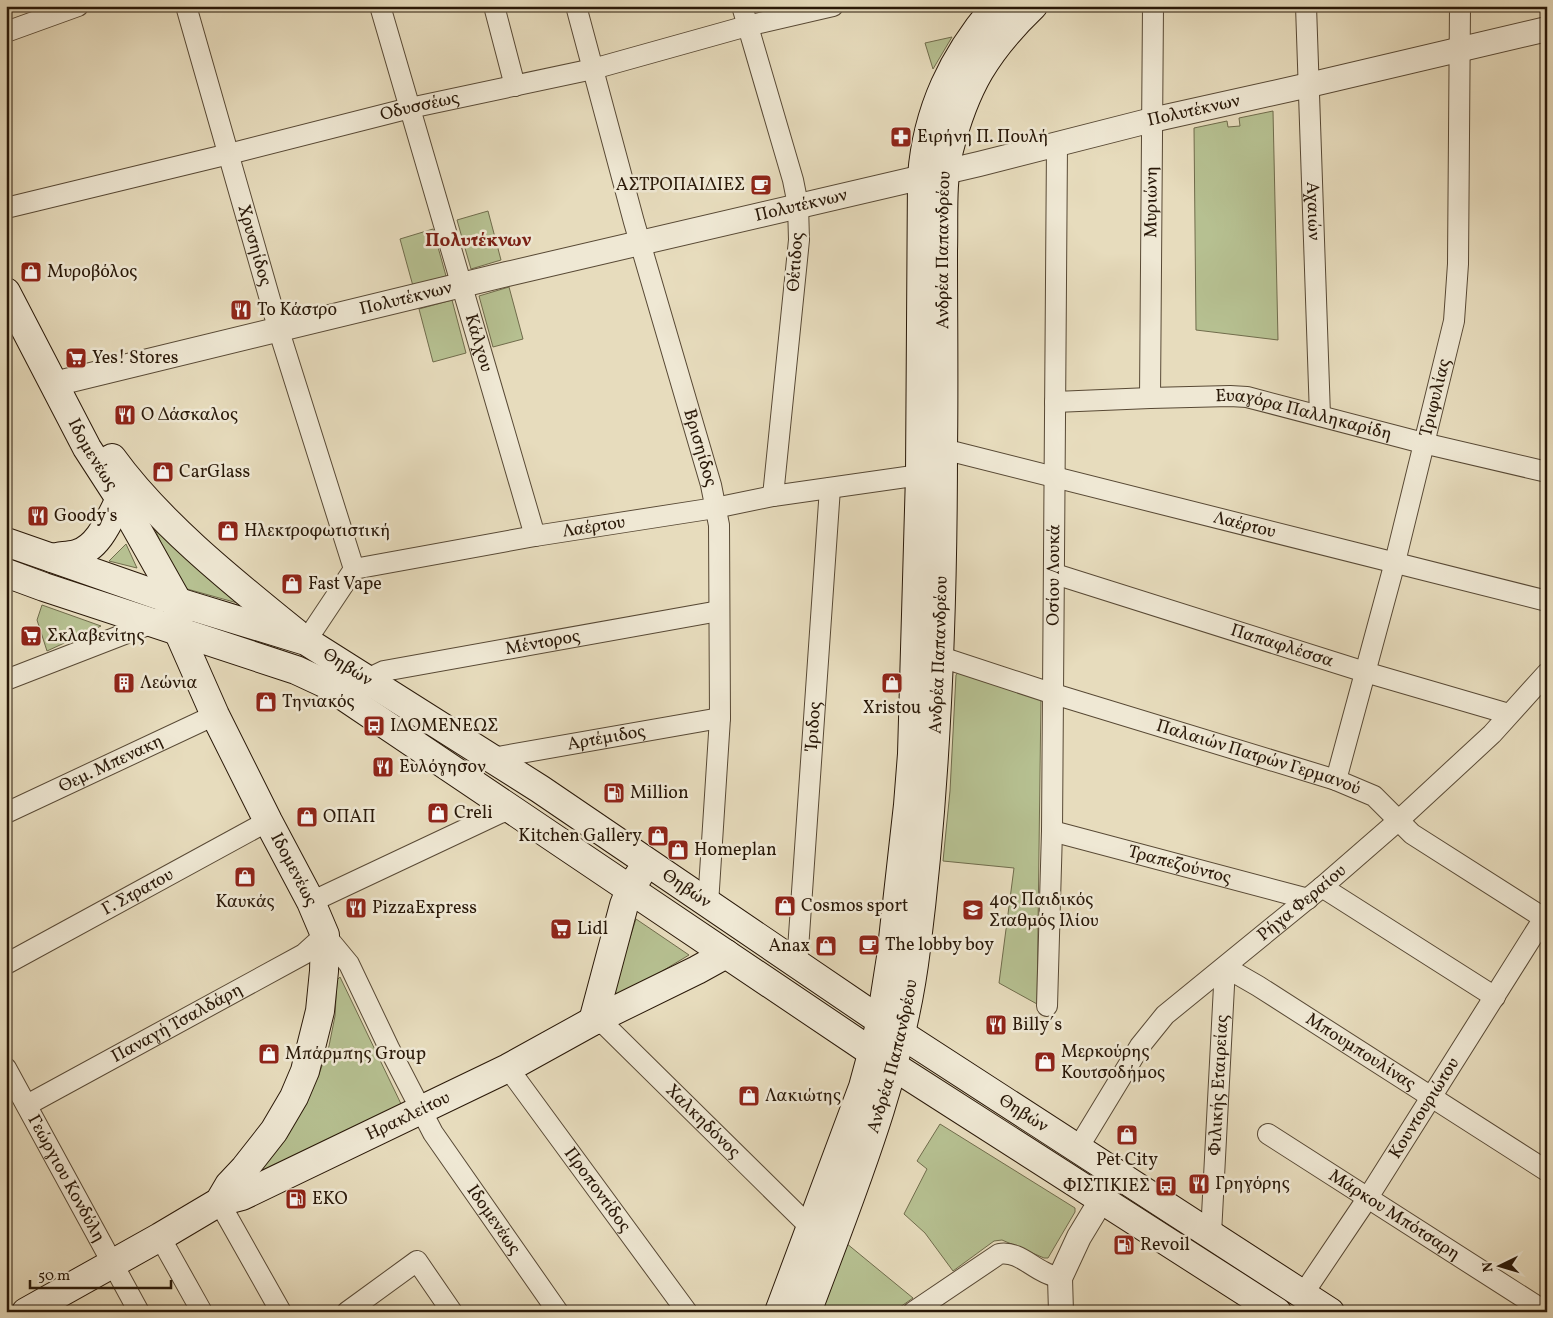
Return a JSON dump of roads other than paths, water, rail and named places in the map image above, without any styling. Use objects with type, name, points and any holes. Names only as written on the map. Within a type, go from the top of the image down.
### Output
[{"type":"main road","name":"Ανδρέα Παπανδρέου","points":[[807,1312],[884,1101],[883,1059],[891,1027],[916,954],[931,812],[938,656],[943,449],[942,331],[934,174],[924,154],[936,104],[947,79],[961,54],[996,6]]},
{"type":"main road","name":"Ανδρέα Παπανδρέου","points":[[891,1027],[891,957],[912,754],[920,475],[934,174],[968,91],[983,63],[1000,40],[1033,6]]},
{"type":"main road","name":"Ιδομενέως","points":[[6,292],[88,448],[120,499],[178,602],[166,627],[215,714],[311,902],[325,936]]},
{"type":"main road","name":"Ιδομενέως","points":[[68,408],[103,445],[127,478],[173,527],[306,641]]},
{"type":"main road","points":[[52,558],[78,554],[89,548],[99,537],[120,499]]},
{"type":"main road","name":"Θηβών","points":[[6,542],[178,602],[306,641],[492,758],[891,1027],[1330,1312]]},
{"type":"main road","name":"Θηβών","points":[[6,573],[296,670],[324,683],[883,1059],[1277,1312]]},
{"type":"main road","points":[[593,1021],[630,890],[646,862]]},
{"type":"main road","points":[[39,1309],[113,1263],[218,1202],[229,1185],[246,1168],[274,1131],[294,1098],[305,1071],[320,1011],[325,936]]},
{"type":"main road","name":"Ηρακλείτου","points":[[218,1202],[242,1196],[508,1068],[593,1021],[726,954]]},
{"type":"main road","name":"Ανδρέα Παπανδρέου","points":[[779,1312],[863,1087],[883,1059]]},
{"type":"street","points":[[6,32],[44,12],[78,6]]},
{"type":"street","name":"Χρυσηίδος","points":[[186,6],[279,330],[354,569]]},
{"type":"street","name":"Κάλχου","points":[[380,6],[535,536]]},
{"type":"street","points":[[494,6],[515,86]]},
{"type":"street","name":"Βρισηίδος","points":[[576,6],[640,243],[708,476],[718,525],[720,718],[708,904]]},
{"type":"street","name":"Θέτιδος","points":[[742,6],[793,180],[798,205],[799,240],[773,496]]},
{"type":"street","name":"Οδυσσέως","points":[[6,208],[410,108],[593,69],[747,26],[833,6]]},
{"type":"street","name":"Μυριώνη","points":[[1150,398],[1153,6]]},
{"type":"street","name":"Αχαιών","points":[[1306,6],[1320,416]]},
{"type":"street","name":"Τριφυλίας","points":[[1336,780],[1395,562],[1454,321],[1458,264],[1460,6]]},
{"type":"street","name":"Πολυτέκνων","points":[[54,384],[798,205],[979,164],[1152,120],[1547,29]]},
{"type":"street","name":"Οσίου Λουκά","points":[[1047,1006],[1054,694],[1057,144]]},
{"type":"street","name":"Ευαγόρα Παλληκαρίδη","points":[[1055,402],[1150,398],[1247,397],[1423,444],[1547,472]]},
{"type":"street","name":"Λαέρτου","points":[[943,449],[1547,601]]},
{"type":"street","name":"Λαέρτου","points":[[354,569],[535,536],[715,508],[773,496],[920,475]]},
{"type":"street","name":"Ίριδος","points":[[797,964],[830,488]]},
{"type":"street","points":[[306,641],[354,569]]},
{"type":"street","name":"Παπαφλέσσα","points":[[1055,574],[1365,672],[1509,714]]},
{"type":"street","name":"Μέντορος","points":[[367,679],[384,671],[719,611]]},
{"type":"street","points":[[6,680],[166,627]]},
{"type":"street","name":"Παλαιών Πατρών Γερμανού","points":[[938,656],[1054,694],[1336,780],[1374,796],[1412,834],[1545,919]]},
{"type":"street","name":"Ρήγα Φεραίου","points":[[1078,1148],[1140,1046],[1165,1015],[1315,893],[1398,820],[1492,734],[1547,673]]},
{"type":"street","name":"Θεμ. Μπενακη","points":[[6,813],[215,714]]},
{"type":"street","name":"Αρτέμιδος","points":[[492,758],[720,718]]},
{"type":"street","points":[[311,902],[500,813],[512,810]]},
{"type":"street","name":"Γ. Στρατου","points":[[6,964],[268,821]]},
{"type":"street","name":"Τραπεζούντος","points":[[1052,831],[1315,893],[1496,997]]},
{"type":"street","name":"Κουντουριώτου","points":[[1303,1294],[1367,1199],[1545,919]]},
{"type":"street","name":"Παναγή Τσαλδάρη","points":[[27,1105],[304,954],[325,936]]},
{"type":"street","name":"Ιδομενέως","points":[[325,936],[349,964],[434,1133],[558,1312]]},
{"type":"street","name":"Μπουμπουλίνας","points":[[1224,967],[1258,986],[1547,1171]]},
{"type":"street","name":"Φιλικής Εταιρείας","points":[[1211,1234],[1224,967]]},
{"type":"street","name":"Χαλκηδόνος","points":[[593,1021],[605,1025],[810,1227]]},
{"type":"street","name":"Γεώργιου Κονδύλη","points":[[6,1068],[139,1312]]},
{"type":"street","name":"Προποντίδος","points":[[508,1068],[687,1312]]},
{"type":"street","name":"Μάρκου Μπότσαρη","points":[[1268,1134],[1546,1312]]},
{"type":"street","points":[[1061,1312],[1060,1278],[1079,1237],[1102,1199]]},
{"type":"street","points":[[218,1202],[281,1312]]},
{"type":"street","points":[[160,1237],[202,1312]]},
{"type":"street","points":[[913,1312],[999,1254],[1015,1254],[1046,1274],[1060,1278]]},
{"type":"street","points":[[347,1312],[417,1261],[452,1312]]},
{"type":"place","name":"Ειρήνη Π. Πουλή","points":[[901,137]]},
{"type":"place","name":"ΑΣΤΡΟΠΑΙΔΙΕΣ","points":[[761,185]]},
{"type":"place","name":"Μυροβόλος","points":[[31,272]]},
{"type":"place","name":"Το Κάστρο","points":[[241,310]]},
{"type":"place","name":"Yes! Stores","points":[[76,358]]},
{"type":"place","name":"Ο Δάσκαλος","points":[[125,415]]},
{"type":"place","name":"CarGlass","points":[[163,472]]},
{"type":"place","name":"Goody's","points":[[38,516]]},
{"type":"place","name":"Ηλεκτροφωτιστική","points":[[228,531]]},
{"type":"place","name":"Fast Vape","points":[[292,584]]},
{"type":"place","name":"Σκλαβενίτης","points":[[31,636]]},
{"type":"place","name":"Λεώνια","points":[[124,683]]},
{"type":"place","name":"Xristou","points":[[892,683]]},
{"type":"place","name":"Τηνιακός","points":[[266,702]]},
{"type":"place","name":"ΙΔΟΜΕΝΕΩΣ","points":[[374,726]]},
{"type":"place","name":"Ευλόγησον","points":[[383,767]]},
{"type":"place","name":"Million","points":[[614,793]]},
{"type":"place","name":"Creli","points":[[438,813]]},
{"type":"place","name":"ΟΠΑΠ","points":[[307,817]]},
{"type":"place","name":"Kitchen Gallery","points":[[658,836]]},
{"type":"place","name":"Homeplan","points":[[678,850]]},
{"type":"place","name":"Καυκάς","points":[[245,877]]},
{"type":"place","name":"Cosmos sport","points":[[785,906]]},
{"type":"place","name":"PizzaExpress","points":[[356,908]]},
{"type":"place","name":"4ος Παιδικός Σταθμός Ιλίου","points":[[973,910]]},
{"type":"place","name":"Lidl","points":[[561,929]]},
{"type":"place","name":"The lobby boy","points":[[869,945]]},
{"type":"place","name":"Anax","points":[[826,946]]},
{"type":"place","name":"Billy´s","points":[[996,1025]]},
{"type":"place","name":"Μπάρμπης Group","points":[[269,1054]]},
{"type":"place","name":"Μερκούρης Κουτσοδήμος","points":[[1045,1062]]},
{"type":"place","name":"Λακιώτης","points":[[749,1096]]},
{"type":"place","name":"Pet City","points":[[1127,1135]]},
{"type":"place","name":"Γρηγόρης","points":[[1199,1184]]},
{"type":"place","name":"ΦΙΣΤΙΚΙΕΣ","points":[[1166,1186]]},
{"type":"place","name":"ΕΚΟ","points":[[296,1199]]},
{"type":"place","name":"Revoil","points":[[1124,1245]]},
{"type":"district","name":"Πολυτέκνων","points":[[478,241]]}]
